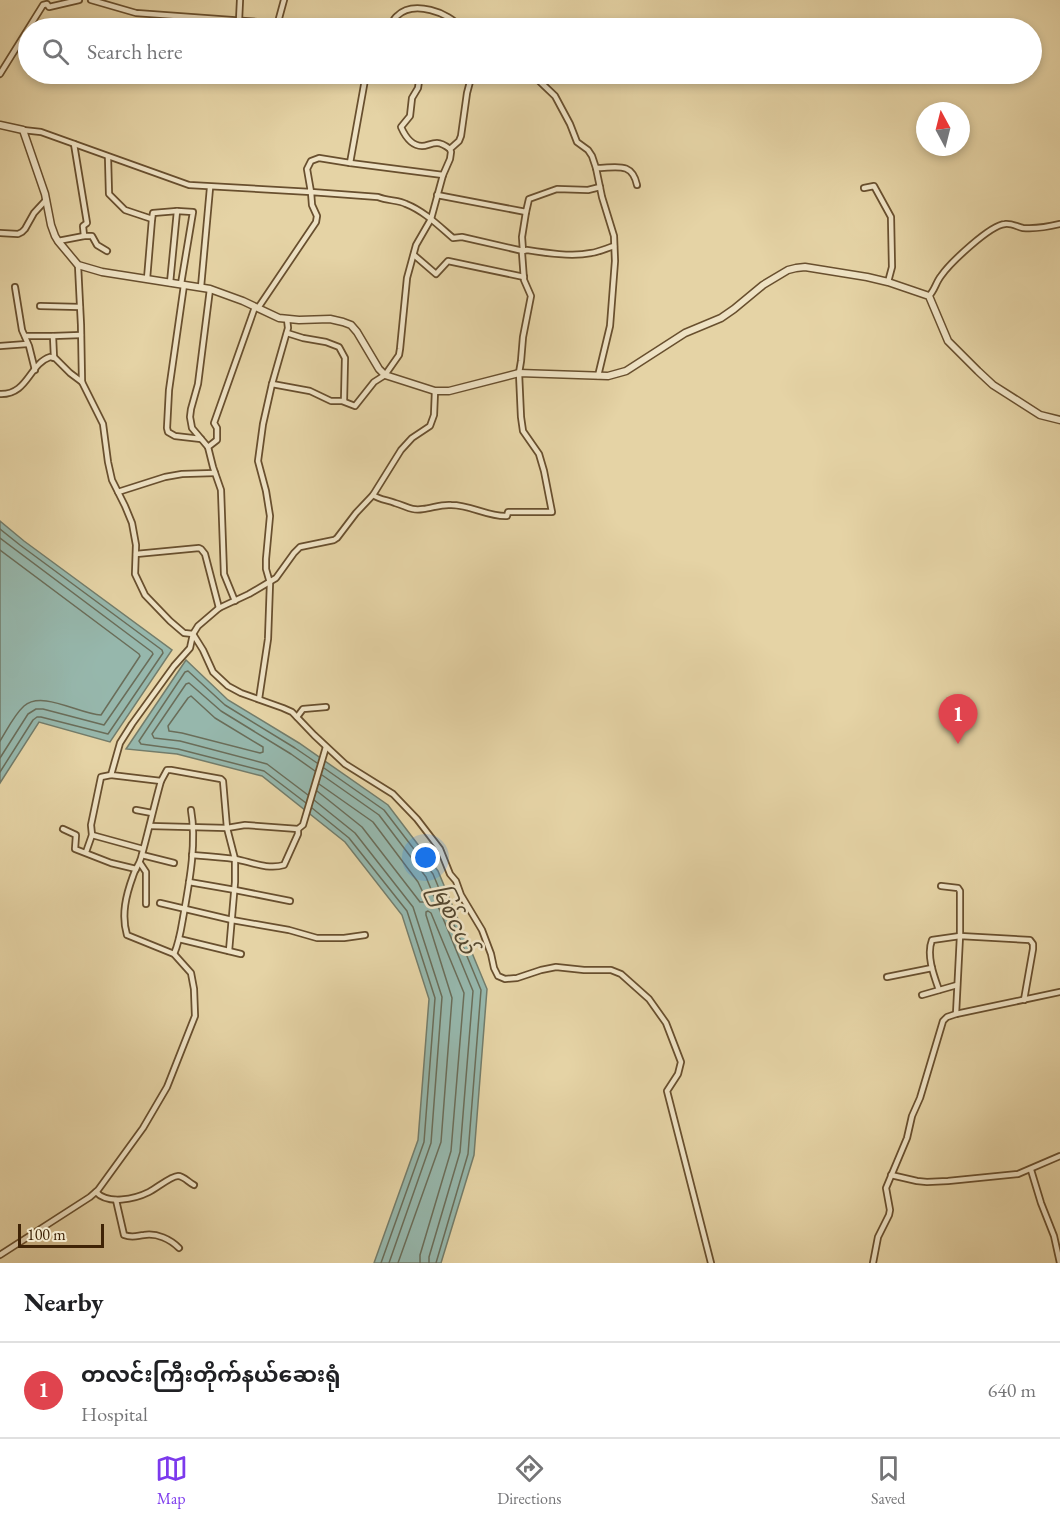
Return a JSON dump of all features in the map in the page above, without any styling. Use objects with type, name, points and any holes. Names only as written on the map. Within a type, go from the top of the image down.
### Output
[{"type":"street","points":[[35,18],[43,5],[47,4],[49,7],[79,0]]},
{"type":"street","points":[[91,0],[136,13],[200,18]]},
{"type":"street","points":[[239,18],[240,0]]},
{"type":"street","points":[[279,18],[284,0]]},
{"type":"street","points":[[420,8],[422,0]]},
{"type":"street","points":[[395,18],[409,9],[420,8],[429,9],[448,18]]},
{"type":"street","points":[[0,74],[18,45]]},
{"type":"street","points":[[350,163],[364,84]]},
{"type":"street","points":[[419,84],[412,98],[410,116],[401,127],[411,142],[420,147],[437,143],[444,144],[450,149]]},
{"type":"street","points":[[272,384],[310,391],[334,402],[344,401],[355,406],[374,382],[385,375],[399,355],[406,286],[416,245],[430,219],[450,159],[450,149],[461,136],[469,84]]},
{"type":"street","points":[[542,84],[555,96],[577,142],[592,156],[614,236],[615,270],[610,326],[598,376]]},
{"type":"street","points":[[0,125],[41,132],[184,184],[210,188],[378,197],[403,203],[430,219],[453,238],[462,237],[523,251],[568,255],[592,253],[614,246]]},
{"type":"street","points":[[23,130],[46,200],[51,225],[58,241],[78,265],[102,272],[210,289],[279,318],[330,319],[351,325],[385,375],[435,391],[449,391],[519,373],[608,376],[626,371],[685,333],[721,318],[763,285],[788,270],[805,267],[888,282],[929,296],[948,340],[978,371],[993,385],[1040,415],[1060,420]]},
{"type":"street","points":[[74,144],[87,223],[83,226],[84,236]]},
{"type":"street","points":[[108,157],[109,194],[124,210],[152,219]]},
{"type":"street","points":[[208,447],[217,440],[217,428],[214,423],[256,307],[316,222],[307,169],[310,161],[319,158],[443,175]]},
{"type":"street","points":[[597,168],[627,168],[635,176],[637,185]]},
{"type":"street","points":[[864,188],[874,186],[891,217],[892,267],[888,282]]},
{"type":"street","points":[[373,495],[378,499],[396,503],[408,509],[420,510],[449,504],[496,517],[507,516],[508,512],[552,512],[539,454],[523,431],[521,417],[519,373],[531,296],[524,277],[522,237],[529,199],[557,189],[588,190],[600,187]]},
{"type":"street","points":[[201,288],[210,188]]},
{"type":"street","points":[[437,195],[526,212]]},
{"type":"street","points":[[0,233],[18,234],[22,232],[26,229],[33,213],[46,200]]},
{"type":"street","points":[[170,283],[177,211]]},
{"type":"street","points":[[147,279],[153,213],[193,212],[169,390],[167,428],[168,432],[175,436],[201,439]]},
{"type":"street","points":[[929,296],[942,274],[976,240],[992,229],[1005,224],[1022,228],[1060,224]]},
{"type":"street","points":[[58,241],[92,236],[97,245],[107,251]]},
{"type":"street","points":[[414,255],[436,274],[448,261],[524,277]]},
{"type":"street","points":[[78,265],[82,382]]},
{"type":"street","points":[[15,287],[22,330],[35,370]]},
{"type":"street","points":[[210,289],[198,384],[190,422],[192,428],[208,447],[221,490],[224,574],[236,601]]},
{"type":"street","points":[[40,306],[80,307]]},
{"type":"street","points":[[259,699],[268,639],[270,583],[266,560],[270,516],[258,461],[263,424],[289,323],[287,319]]},
{"type":"street","points":[[286,333],[326,342],[339,348],[345,358],[344,401]]},
{"type":"street","points":[[25,336],[81,335]]},
{"type":"street","points":[[52,336],[54,358]]},
{"type":"street","points":[[0,346],[27,344]]},
{"type":"street","points":[[0,394],[9,393],[23,386],[46,358],[54,358],[82,382],[103,424],[110,471],[132,523],[135,534],[137,581],[146,595],[177,628],[184,633],[193,634]]},
{"type":"street","points":[[111,775],[120,743],[189,648],[198,626],[219,608],[270,583],[300,547],[337,538],[373,495],[401,450],[412,438],[430,426],[434,415],[435,391]]},
{"type":"street","points":[[118,492],[165,477],[182,474],[215,474]]},
{"type":"street","points":[[136,554],[201,549],[205,554],[219,608]]},
{"type":"street","points":[[193,634],[213,672],[228,686],[292,712],[345,764],[378,783],[398,798],[440,849],[450,874],[482,930],[498,976],[505,979],[517,978],[556,967],[611,970],[621,974],[649,999],[670,1032],[681,1062],[678,1074],[668,1091],[711,1263]]},
{"type":"street","points":[[297,717],[303,709],[326,707]]},
{"type":"street","points":[[192,855],[235,859],[273,867],[284,866],[298,830],[303,825],[326,747]]},
{"type":"street","points":[[0,1255],[96,1192],[143,1128],[167,1087],[195,1016],[191,973],[174,954],[127,935],[123,918],[123,911],[140,863],[161,781],[167,770],[222,780],[227,828],[235,859],[235,890],[229,951]]},
{"type":"street","points":[[86,852],[92,835],[91,825],[101,777],[111,775],[161,781]]},
{"type":"street","points":[[136,810],[152,813]]},
{"type":"street","points":[[174,954],[179,939],[189,882],[194,827],[191,810]]},
{"type":"street","points":[[150,826],[227,828],[245,825],[298,830]]},
{"type":"street","points":[[63,830],[76,835],[75,849],[111,863],[136,869]]},
{"type":"street","points":[[92,835],[174,863]]},
{"type":"street","points":[[140,863],[146,872],[146,904]]},
{"type":"street","points":[[189,882],[290,901]]},
{"type":"street","points":[[941,886],[960,888],[956,1014]]},
{"type":"street","points":[[160,903],[323,938],[365,935]]},
{"type":"street","points":[[939,990],[932,968],[929,945],[932,940],[960,936],[1030,940],[1033,942],[1033,949],[1024,1000]]},
{"type":"street","points":[[179,939],[241,954]]},
{"type":"street","points":[[887,977],[932,968]]},
{"type":"street","points":[[922,995],[957,985]]},
{"type":"street","points":[[873,1263],[879,1237],[890,1210],[886,1188],[907,1138],[943,1021],[956,1014],[1060,992]]},
{"type":"street","points":[[891,1175],[917,1181],[1007,1176],[1031,1170],[1060,1156]]},
{"type":"street","points":[[1031,1170],[1054,1236],[1059,1263]]},
{"type":"street","points":[[96,1192],[100,1197],[126,1199],[147,1193],[179,1176],[194,1185]]},
{"type":"street","points":[[116,1200],[124,1235],[133,1237],[151,1234],[172,1241],[179,1248]]},
{"type":"water","points":[[0,521],[172,650],[110,742],[39,722],[0,783]]},
{"type":"water","name":"မြစ်ငယ်","points":[[186,660],[228,700],[299,743],[388,805],[438,871],[487,989],[474,1155],[441,1263],[374,1263],[418,1140],[429,999],[402,915],[345,842],[262,776],[177,754],[126,749]]},
{"type":"place","name":"တလင်းကြီးတိုက်နယ်ဆေးရုံ","points":[[958,744]]}]
